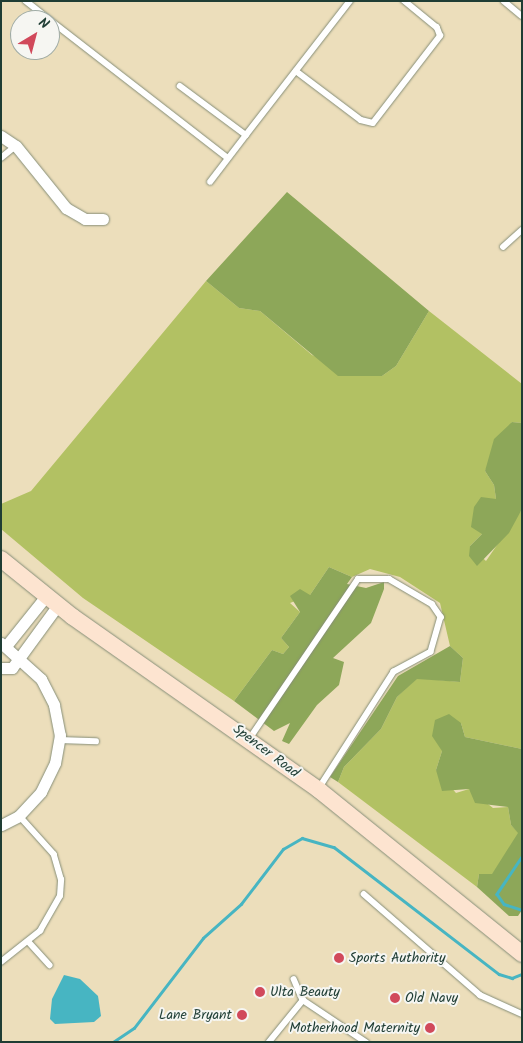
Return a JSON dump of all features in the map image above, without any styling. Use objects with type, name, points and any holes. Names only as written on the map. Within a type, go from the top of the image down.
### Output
[{"type":"street","points":[[1,136],[16,146],[66,208],[85,219],[103,219]]},
{"type":"street","name":"Spencer Road","points":[[1,559],[52,600],[250,738],[318,790],[522,954]]},
{"type":"street","points":[[1,825],[19,816],[46,783],[59,740],[49,693],[18,655],[4,645],[52,600]]},
{"type":"street","points":[[1,668],[12,668],[52,600]]},
{"type":"lane","points":[[26,1],[37,10]]},
{"type":"lane","points":[[210,182],[350,1]]},
{"type":"lane","points":[[296,71],[367,124],[380,119],[440,36],[437,28],[404,1]]},
{"type":"lane","points":[[504,1],[522,16]]},
{"type":"lane","points":[[60,28],[228,158]]},
{"type":"lane","points":[[180,86],[246,135]]},
{"type":"lane","points":[[1,158],[16,146]]},
{"type":"lane","points":[[503,247],[522,230]]},
{"type":"lane","points":[[250,738],[358,579],[389,578],[432,604],[441,617],[431,652],[394,672],[318,790]]},
{"type":"lane","points":[[59,740],[96,741]]},
{"type":"lane","points":[[1,962],[30,942],[54,912],[61,880],[50,848],[19,816]]},
{"type":"lane","points":[[364,894],[480,995],[522,1014]]},
{"type":"lane","points":[[30,942],[50,965]]},
{"type":"lane","points":[[294,979],[303,1000],[366,1042]]},
{"type":"lane","points":[[270,1042],[303,1000]]},
{"type":"green space","points":[[287,192],[429,311],[396,366],[382,376],[338,376],[260,311],[239,308],[206,281]]},
{"type":"green space","points":[[206,281],[239,308],[260,311],[312,355],[361,376],[382,376],[396,366],[429,311],[522,384],[522,423],[512,422],[485,471],[494,485],[496,499],[482,534],[470,546],[486,561],[522,509],[522,749],[465,737],[461,723],[442,751],[436,770],[456,793],[469,789],[493,808],[508,807],[511,825],[519,833],[492,875],[479,874],[477,887],[338,782],[344,767],[381,729],[397,697],[417,678],[460,682],[463,658],[450,646],[440,603],[400,577],[370,569],[352,577],[329,567],[310,595],[290,603],[300,612],[281,638],[289,647],[283,654],[272,650],[234,701],[83,598],[1,529],[1,504],[31,491]]},
{"type":"green space","points":[[512,422],[522,423],[522,509],[509,533],[477,566],[469,556],[470,546],[482,534],[471,527],[474,507],[481,497],[496,499],[494,485],[485,471],[494,439]]},
{"type":"green space","points":[[329,567],[352,577],[347,584],[366,588],[384,582],[384,589],[371,623],[333,658],[344,662],[339,685],[317,705],[289,744],[282,741],[290,723],[274,731],[234,701],[272,650],[283,654],[289,647],[281,638],[300,612],[290,596],[300,589],[310,595]]},
{"type":"green space","points":[[450,646],[463,658],[460,682],[417,679],[397,697],[381,729],[344,767],[338,782],[330,777],[398,676]]},
{"type":"green space","points":[[449,714],[461,723],[465,737],[522,749],[522,910],[518,916],[509,916],[477,887],[479,874],[492,874],[518,833],[511,825],[508,807],[475,803],[469,789],[442,791],[436,770],[442,751],[432,736],[435,720]]},
{"type":"water","points":[[64,975],[80,979],[98,996],[101,1016],[94,1022],[55,1024],[50,1019],[52,999]]},
{"type":"waterway","points":[[113,1042],[134,1028],[203,938],[241,904],[283,849],[302,838],[334,847],[499,974],[512,978],[522,974]]},
{"type":"waterway","points":[[522,857],[497,894],[504,904],[522,910]]},
{"type":"place","name":"Sports Authority","points":[[339,958]]},
{"type":"place","name":"Ulta Beauty","points":[[260,992]]},
{"type":"place","name":"Old Navy","points":[[395,998]]},
{"type":"place","name":"Lane Bryant","points":[[242,1015]]},
{"type":"place","name":"Motherhood Maternity","points":[[430,1028]]}]
